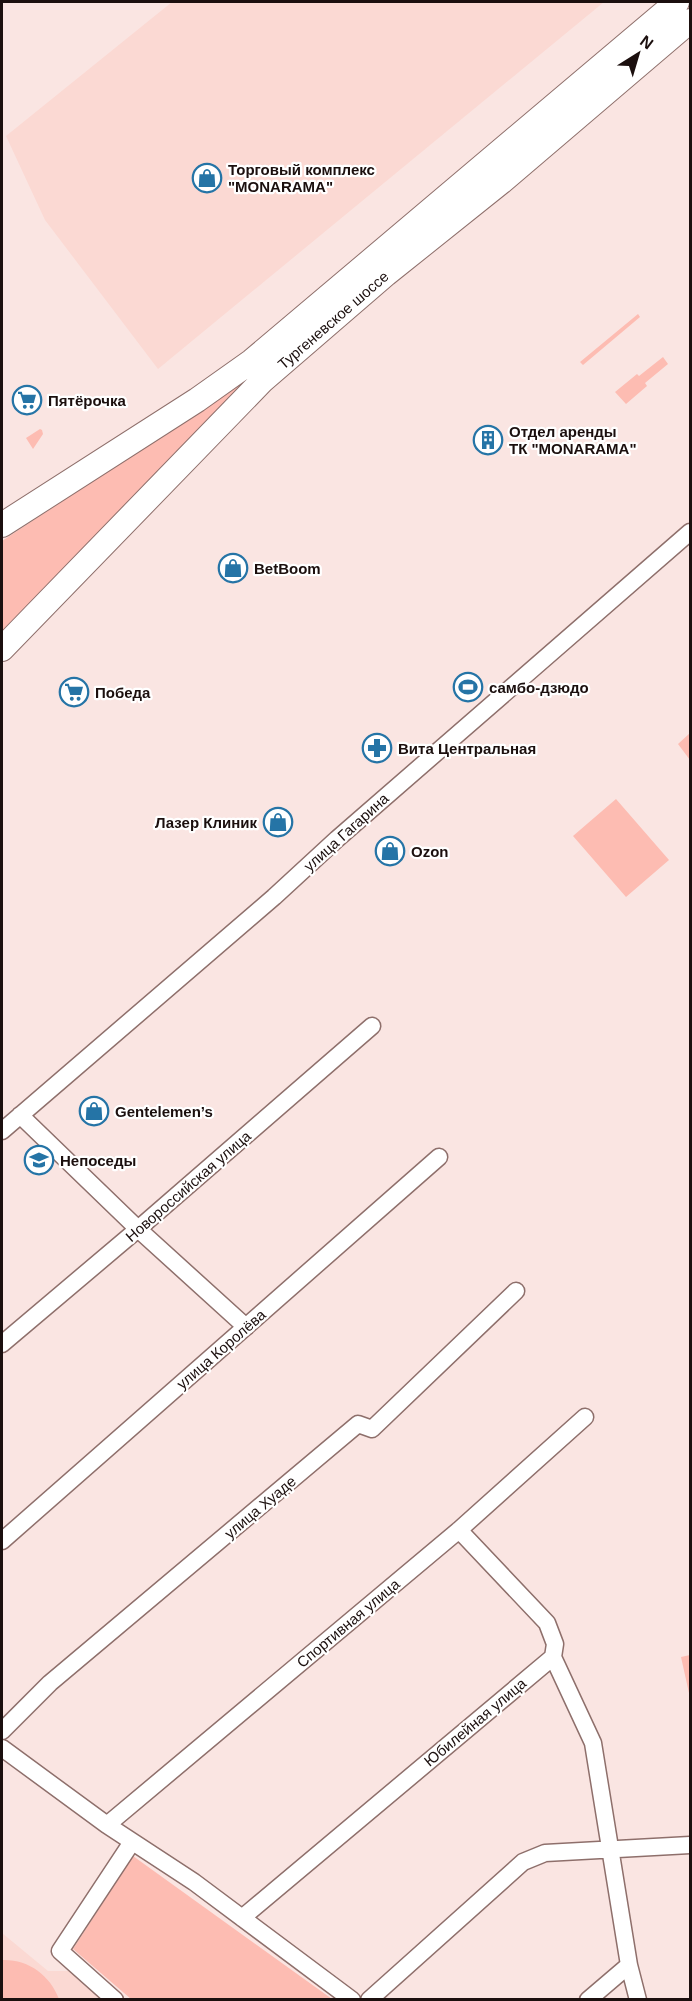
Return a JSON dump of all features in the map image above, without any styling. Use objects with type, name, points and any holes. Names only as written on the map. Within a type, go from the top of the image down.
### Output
[{"type":"highway","name":"Тургеневское шоссе","points":[[2,525],[197,400],[252,361],[676,2]]},
{"type":"highway","name":"Тургеневское шоссе","points":[[3,647],[262,381],[386,274],[501,182],[690,21]]},
{"type":"street","name":"улица Гагарина","points":[[2,1131],[274,897],[377,803],[690,532]]},
{"type":"street","name":"Новороссийская улица","points":[[2,1344],[372,1026]]},
{"type":"street","points":[[20,1115],[138,1229],[246,1327]]},
{"type":"street","name":"улица Королёва","points":[[2,1541],[439,1156]]},
{"type":"street","name":"улица Хуаде","points":[[2,1731],[50,1683],[358,1424],[372,1429],[516,1291]]},
{"type":"street","name":"Спортивная улица","points":[[107,1825],[459,1530],[585,1417]]},
{"type":"street","points":[[459,1530],[547,1623],[555,1644],[553,1657],[593,1743],[629,1965],[639,2000]]},
{"type":"street","name":"Юбилейная улица","points":[[242,1918],[553,1657]]},
{"type":"street","points":[[2,1748],[107,1825],[194,1882],[352,2000]]},
{"type":"street","points":[[115,2000],[60,1952],[132,1842]]},
{"type":"street","points":[[369,2000],[523,1862],[545,1853],[690,1845]]},
{"type":"street","points":[[588,2000],[629,1965]]},
{"type":"shaded area","name":"Торговый комплекс \"MONARAMA\"","points":[[172,2],[604,2],[158,369],[45,220],[6,136]]},
{"type":"shaded area","points":[[638,314],[640,317],[583,365],[580,362]]},
{"type":"shaded area","points":[[663,357],[668,364],[645,383],[647,386],[626,404],[615,392]]},
{"type":"shaded area","points":[[260,370],[2,632],[2,541]]},
{"type":"shaded area","points":[[40,429],[43,434],[33,449],[26,438]]},
{"type":"shaded area","points":[[690,733],[690,760],[678,744]]},
{"type":"shaded area","points":[[616,799],[669,860],[626,897],[573,836]]},
{"type":"shaded area","points":[[690,1655],[690,1693],[689,1693],[681,1657]]},
{"type":"shaded area","points":[[133,1856],[332,1999],[131,1999],[73,1949]]},
{"type":"shaded area","points":[[2,1933],[48,1971],[69,1971],[102,1999],[2,1999]]},
{"type":"shaded area","points":[[2,1960],[21,1962],[37,1970],[50,1983],[59,1999],[2,1999]]},
{"type":"place","name":"Торговый комплекс \"MONARAMA\"","points":[[207,178]]},
{"type":"place","name":"Пятёрочка","points":[[27,400]]},
{"type":"place","name":"Отдел аренды ТК \"MONARAMA\"","points":[[488,440]]},
{"type":"place","name":"BetBoom","points":[[233,568]]},
{"type":"place","name":"самбо-дзюдо","points":[[468,687]]},
{"type":"place","name":"Победа","points":[[74,692]]},
{"type":"place","name":"Вита Центральная","points":[[377,748]]},
{"type":"place","name":"Лазер Клиник","points":[[278,822]]},
{"type":"place","name":"Ozon","points":[[390,851]]},
{"type":"place","name":"Gentelemen’s","points":[[94,1111]]},
{"type":"place","name":"Непоседы","points":[[39,1160]]}]
